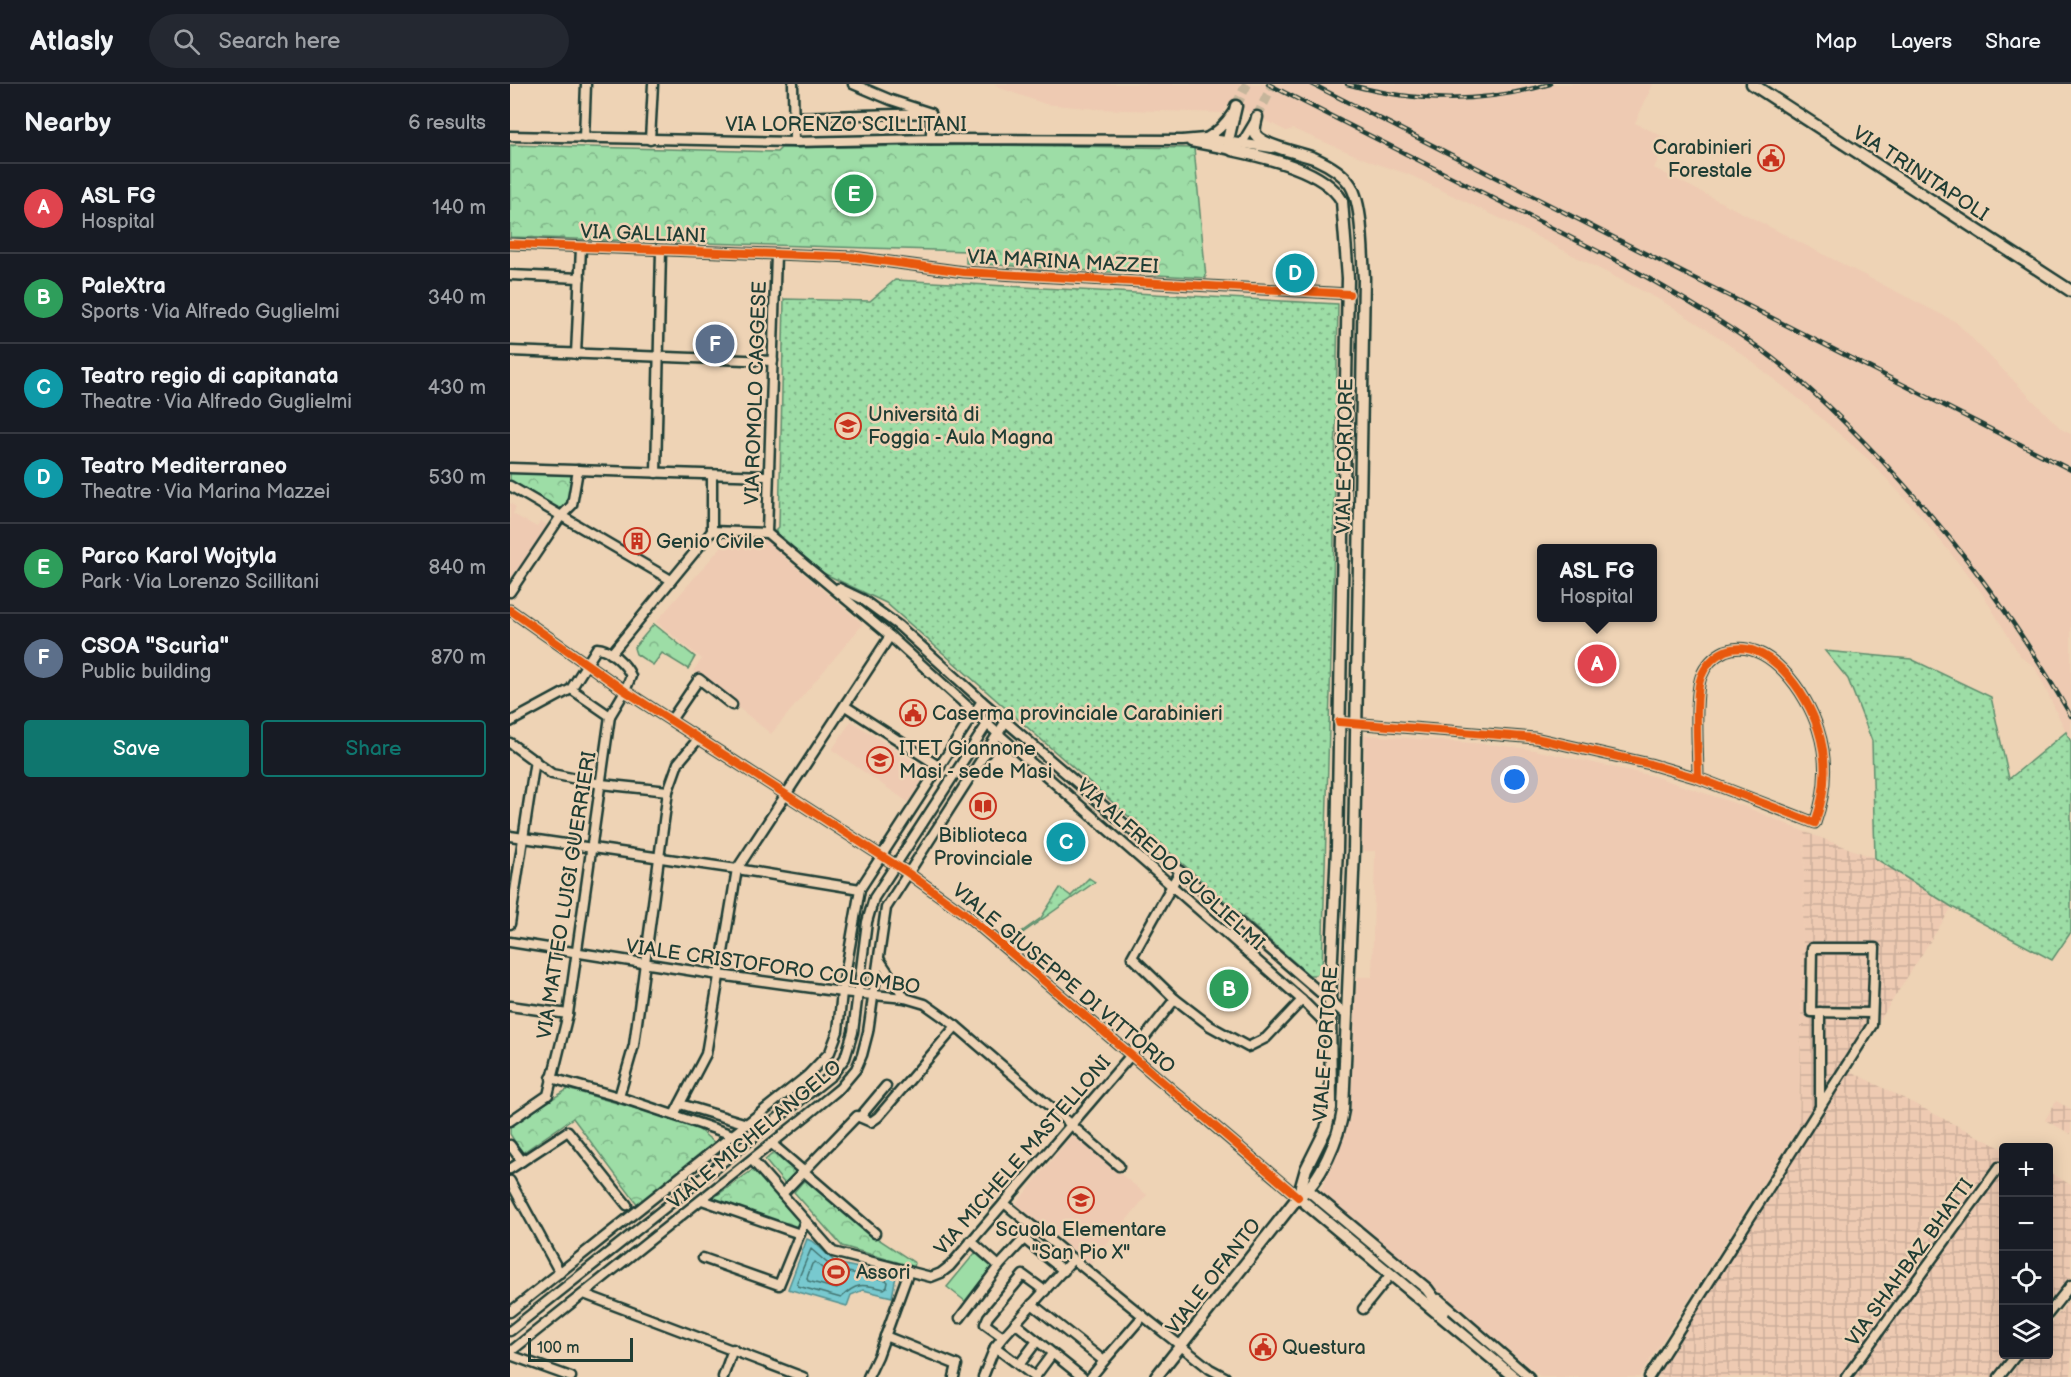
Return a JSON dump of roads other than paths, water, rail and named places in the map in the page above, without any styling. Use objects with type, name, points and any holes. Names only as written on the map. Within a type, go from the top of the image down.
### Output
[{"type":"main road","name":"VIA TRINITAPOLI","points":[[1752,84],[2071,291]]},
{"type":"main road","points":[[1230,145],[1236,106]]},
{"type":"main road","points":[[1257,117],[1256,135],[1261,140],[1288,151]]},
{"type":"main road","name":"VIALE FORTORE","points":[[1230,145],[1304,172],[1336,191],[1342,201],[1344,221],[1348,294],[1337,849],[1330,999],[1330,1108],[1326,1128],[1306,1169],[1303,1193]]},
{"type":"main road","name":"VIALE FORTORE","points":[[1288,151],[1316,158],[1342,175],[1354,191],[1358,207],[1365,299],[1354,850],[1341,1119],[1330,1153],[1303,1193]]},
{"type":"main road","points":[[1348,294],[1365,299]]},
{"type":"main road","points":[[1337,849],[1354,850]]},
{"type":"main road","points":[[1303,1193],[1391,1274],[1514,1377]]},
{"type":"main road","points":[[1303,1193],[1426,1289],[1454,1325]]},
{"type":"main road","name":"VIALE OFANTO","points":[[1158,1376],[1303,1193]]},
{"type":"street","points":[[584,138],[586,84]]},
{"type":"street","points":[[650,140],[653,84]]},
{"type":"street","points":[[794,84],[794,142]]},
{"type":"street","points":[[853,84],[931,113],[932,139]]},
{"type":"street","points":[[1205,138],[1215,133],[1229,120],[1236,106]]},
{"type":"street","name":"VIA LORENZO SCILLITANI","points":[[794,117],[931,113]]},
{"type":"street","points":[[1242,143],[1257,117]]},
{"type":"street","name":"VIA LORENZO SCILLITANI","points":[[510,136],[794,142],[932,139],[1182,140]]},
{"type":"street","points":[[1182,140],[1205,138],[1230,145]]},
{"type":"street","points":[[1182,140],[1230,145]]},
{"type":"street","name":"VIALE FORTORE","points":[[1230,145],[1242,143],[1288,151]]},
{"type":"street","name":"VIA GALLIANI","points":[[510,244],[776,254]]},
{"type":"street","points":[[576,354],[581,248]]},
{"type":"street","points":[[656,473],[661,250]]},
{"type":"street","name":"VIA MARINA MAZZEI","points":[[776,254],[853,257],[964,272],[1348,294]]},
{"type":"street","name":"VIA ROMOLO CAGGESE","points":[[767,533],[767,476],[776,254]]},
{"type":"street","points":[[510,275],[580,278]]},
{"type":"street","points":[[510,351],[773,361]]},
{"type":"street","points":[[510,468],[767,476]]},
{"type":"street","points":[[510,592],[561,516],[572,505],[578,470]]},
{"type":"street","points":[[611,654],[712,531],[712,475]]},
{"type":"street","points":[[510,486],[671,580]]},
{"type":"street","points":[[712,531],[767,533]]},
{"type":"street","name":"VIA ALFREDO GUGLIELMI","points":[[767,533],[890,636],[974,713],[1302,1000],[1330,1028]]},
{"type":"street","name":"VIA ALFREDO GUGLIELMI","points":[[827,583],[862,599],[899,626],[982,701],[1346,1014]]},
{"type":"street","name":"VIALE GIUSEPPE DI VITTORIO","points":[[510,610],[625,691],[895,864],[964,913],[1131,1055],[1303,1193]]},
{"type":"street","points":[[674,1114],[706,1054],[737,868],[890,636]]},
{"type":"street","points":[[510,722],[571,689],[597,648],[603,648],[611,654],[629,672],[630,682],[610,716],[571,689]]},
{"type":"street","points":[[1339,722],[1535,738],[1650,764],[1698,778],[1815,823],[1825,775],[1824,751],[1818,727],[1800,691],[1779,667],[1765,656],[1748,649],[1730,650],[1716,656],[1704,670],[1698,690],[1698,778]]},
{"type":"street","points":[[935,677],[945,667]]},
{"type":"street","points":[[671,720],[699,679],[732,705]]},
{"type":"street","name":"VIALE MICHELANGELO","points":[[510,1312],[807,1076],[830,1052],[838,1031],[842,992],[860,889],[982,701]]},
{"type":"street","points":[[845,706],[940,767]]},
{"type":"street","name":"VIALE MICHELANGELO","points":[[510,1331],[829,1078],[845,1058],[853,1032],[869,910],[874,898],[995,712]]},
{"type":"street","name":"VIA MATTEO LUIGI GUERRIERI","points":[[510,1120],[548,1095],[568,1014],[610,716]]},
{"type":"street","name":"VIALE MICHELANGELO","points":[[510,1354],[772,1144],[836,1091],[856,1069],[862,1055],[886,908],[1006,721]]},
{"type":"street","points":[[619,1097],[634,1045],[643,964],[668,791],[678,763],[699,738]]},
{"type":"street","points":[[510,743],[552,774],[601,784],[668,791]]},
{"type":"street","points":[[510,924],[535,760]]},
{"type":"street","points":[[510,836],[737,868],[860,889]]},
{"type":"street","points":[[1180,871],[1132,957],[1175,999],[1210,1026],[1248,1047],[1266,1038],[1302,1000]]},
{"type":"street","name":"VIALE CRISTOFORO COLOMBO","points":[[510,942],[719,975],[905,998],[925,1004],[956,1026],[1119,1166]]},
{"type":"street","points":[[1649,1377],[1872,1025],[1875,948],[1812,948],[1811,1012],[1872,1013]]},
{"type":"street","points":[[879,959],[905,998]]},
{"type":"street","name":"VIA MICHELE MASTELLONI","points":[[752,1160],[833,1252],[932,1277],[950,1266],[1131,1055],[1175,999]]},
{"type":"street","points":[[510,1006],[568,1014]]},
{"type":"street","points":[[1820,1012],[1820,1107]]},
{"type":"street","points":[[782,1194],[857,1116],[872,1122],[878,1118],[956,1026]]},
{"type":"street","points":[[551,1078],[674,1114],[733,1135]]},
{"type":"street","points":[[829,1078],[836,1091]]},
{"type":"street","points":[[860,1117],[886,1086]]},
{"type":"street","points":[[680,1104],[747,1124]]},
{"type":"street","points":[[510,1169],[568,1131],[627,1205]]},
{"type":"street","points":[[772,1144],[875,1233]]},
{"type":"street","points":[[510,1145],[522,1161]]},
{"type":"street","name":"VIA SHAHBAZ BHATTI","points":[[1846,1377],[1999,1167]]},
{"type":"street","points":[[510,1181],[560,1273]]},
{"type":"street","points":[[702,1200],[800,1234]]},
{"type":"street","points":[[1004,1203],[1210,1369],[1225,1377]]},
{"type":"street","points":[[703,1258],[779,1285],[805,1221]]},
{"type":"street","points":[[960,1318],[999,1266],[1034,1227]]},
{"type":"street","points":[[1024,1239],[1064,1271]]},
{"type":"street","points":[[971,1241],[999,1266]]},
{"type":"street","points":[[983,1377],[995,1347],[1073,1259]]},
{"type":"street","points":[[868,1377],[909,1271]]},
{"type":"street","points":[[1363,1309],[1391,1274]]},
{"type":"street","points":[[1003,1337],[985,1324],[988,1317],[1023,1275],[1045,1290]]},
{"type":"street","points":[[2053,1309],[2071,1285]]},
{"type":"street","points":[[1426,1289],[1529,1377]]},
{"type":"street","points":[[584,1294],[803,1377]]},
{"type":"street","points":[[1032,1304],[1104,1361]]},
{"type":"street","points":[[1091,1377],[1143,1316]]},
{"type":"street","points":[[1015,1323],[1081,1377]]},
{"type":"street","points":[[1454,1325],[1500,1351]]},
{"type":"street","points":[[885,1336],[957,1365],[954,1377]]},
{"type":"street","points":[[1019,1365],[1037,1341]]},
{"type":"street","points":[[995,1347],[1035,1377],[1052,1354]]},
{"type":"street","points":[[723,1377],[733,1349]]},
{"type":"street","points":[[510,1354],[571,1377]]},
{"type":"street","points":[[1999,1377],[2013,1359]]},
{"type":"water","name":"Assori","points":[[807,1239],[814,1242],[836,1263],[896,1276],[892,1297],[863,1290],[851,1295],[847,1306],[788,1289]]},
{"type":"tunnel","points":[[1236,106],[1247,84]]},
{"type":"tunnel","points":[[1257,117],[1273,84]]},
{"type":"railway","points":[[1268,84],[1627,266],[1713,317],[1790,372],[1866,444],[1951,540],[2027,643],[2071,716]]},
{"type":"railway","points":[[1312,84],[2071,470]]},
{"type":"railway","points":[[1347,84],[1398,95],[1448,99],[1499,95],[1550,84]]},
{"type":"place","name":"Carabinieri Forestale","points":[[1771,158]]},
{"type":"place","name":"Parco Karol Wojtyla","points":[[854,194]]},
{"type":"place","name":"Teatro Mediterraneo","points":[[1295,273]]},
{"type":"place","name":"CSOA \"Scurìa\"","points":[[715,344]]},
{"type":"place","name":"Università di Foggia - Aula Magna","points":[[848,426]]},
{"type":"place","name":"Genio Civile","points":[[637,541]]},
{"type":"place","name":"ASL FG","points":[[1597,664]]},
{"type":"place","name":"Caserma provinciale Carabinieri","points":[[913,713]]},
{"type":"place","name":"ITET Giannone Masi - sede Masi","points":[[880,760]]},
{"type":"place","name":"Biblioteca Provinciale","points":[[983,806]]},
{"type":"place","name":"Teatro regio di capitanata","points":[[1066,842]]},
{"type":"place","name":"PaleXtra","points":[[1229,989]]},
{"type":"place","name":"Scuola Elementare \"San Pio X\"","points":[[1081,1200]]},
{"type":"place","name":"Assori","points":[[836,1272]]},
{"type":"place","name":"Questura","points":[[1263,1347]]}]
